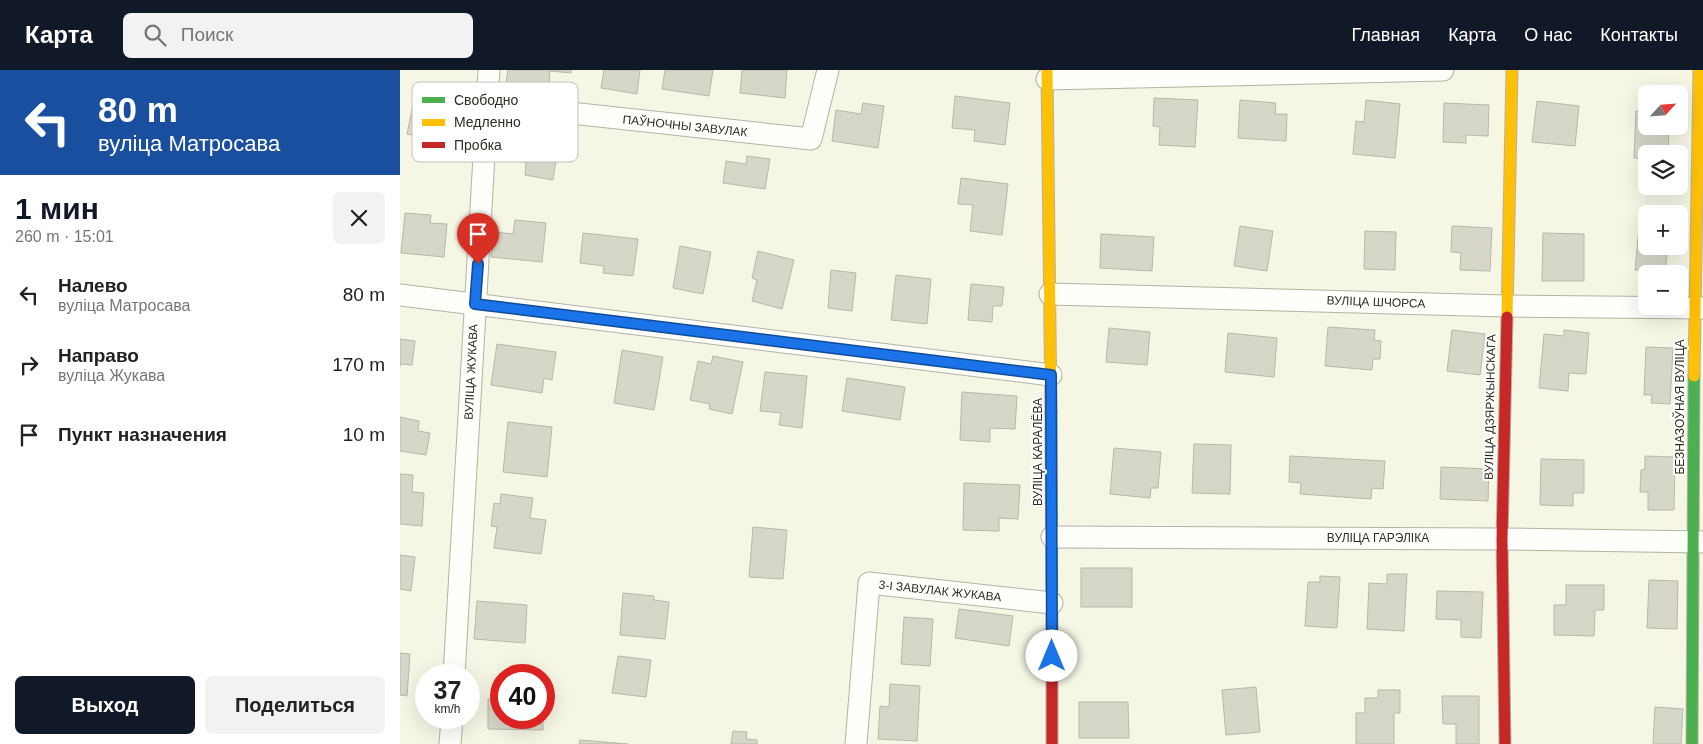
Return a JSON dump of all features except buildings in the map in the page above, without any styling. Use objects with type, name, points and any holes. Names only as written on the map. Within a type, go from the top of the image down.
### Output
[{"type":"street","name":"ПАЎНОЧНЫ ЗАВУЛАК","points":[[578,114],[811,140],[828,70]]},
{"type":"street","points":[[1047,74],[1443,70]]},
{"type":"street","name":"ВУЛІЦА ДЗЯРЖЫНСКАГА","points":[[1506,744],[1502,539],[1512,70]]},
{"type":"street","name":"БЕЗНАЗОЎНАЯ ВУЛІЦА","points":[[1692,744],[1698,542],[1699,70]]},
{"type":"street","name":"ВУЛІЦА КАРАЛЁВА","points":[[1047,74],[1051,375],[1052,744]]},
{"type":"street","name":"ВУЛІЦА ЖУКАВА","points":[[455,664],[484,162]]},
{"type":"street","name":"ВУЛІЦА ШЧОРСА","points":[[1050,294],[1506,306],[1699,307]]},
{"type":"street","points":[[400,295],[1051,375]]},
{"type":"street","name":"ВУЛІЦА ГАРЭЛІКА","points":[[1052,537],[1698,542]]},
{"type":"street","name":"3-І ЗАВУЛАК ЖУКАВА","points":[[856,744],[870,583],[1052,603]]},
{"type":"street","points":[[450,744],[451,729]]},
{"type":"traffic: fast","points":[[1692,744],[1694,376]]},
{"type":"traffic: fast","points":[[1051,413],[1052,648]]},
{"type":"traffic: slow","points":[[1047,70],[1051,413]]},
{"type":"traffic: slow","points":[[1507,317],[1512,70]]},
{"type":"traffic: slow","points":[[1694,376],[1699,70]]},
{"type":"traffic: jam","points":[[1505,744],[1502,539],[1507,317]]},
{"type":"traffic: jam","points":[[1052,648],[1052,744]]},
{"type":"route","points":[[478,264],[475,304],[1051,375],[1052,656]]}]
